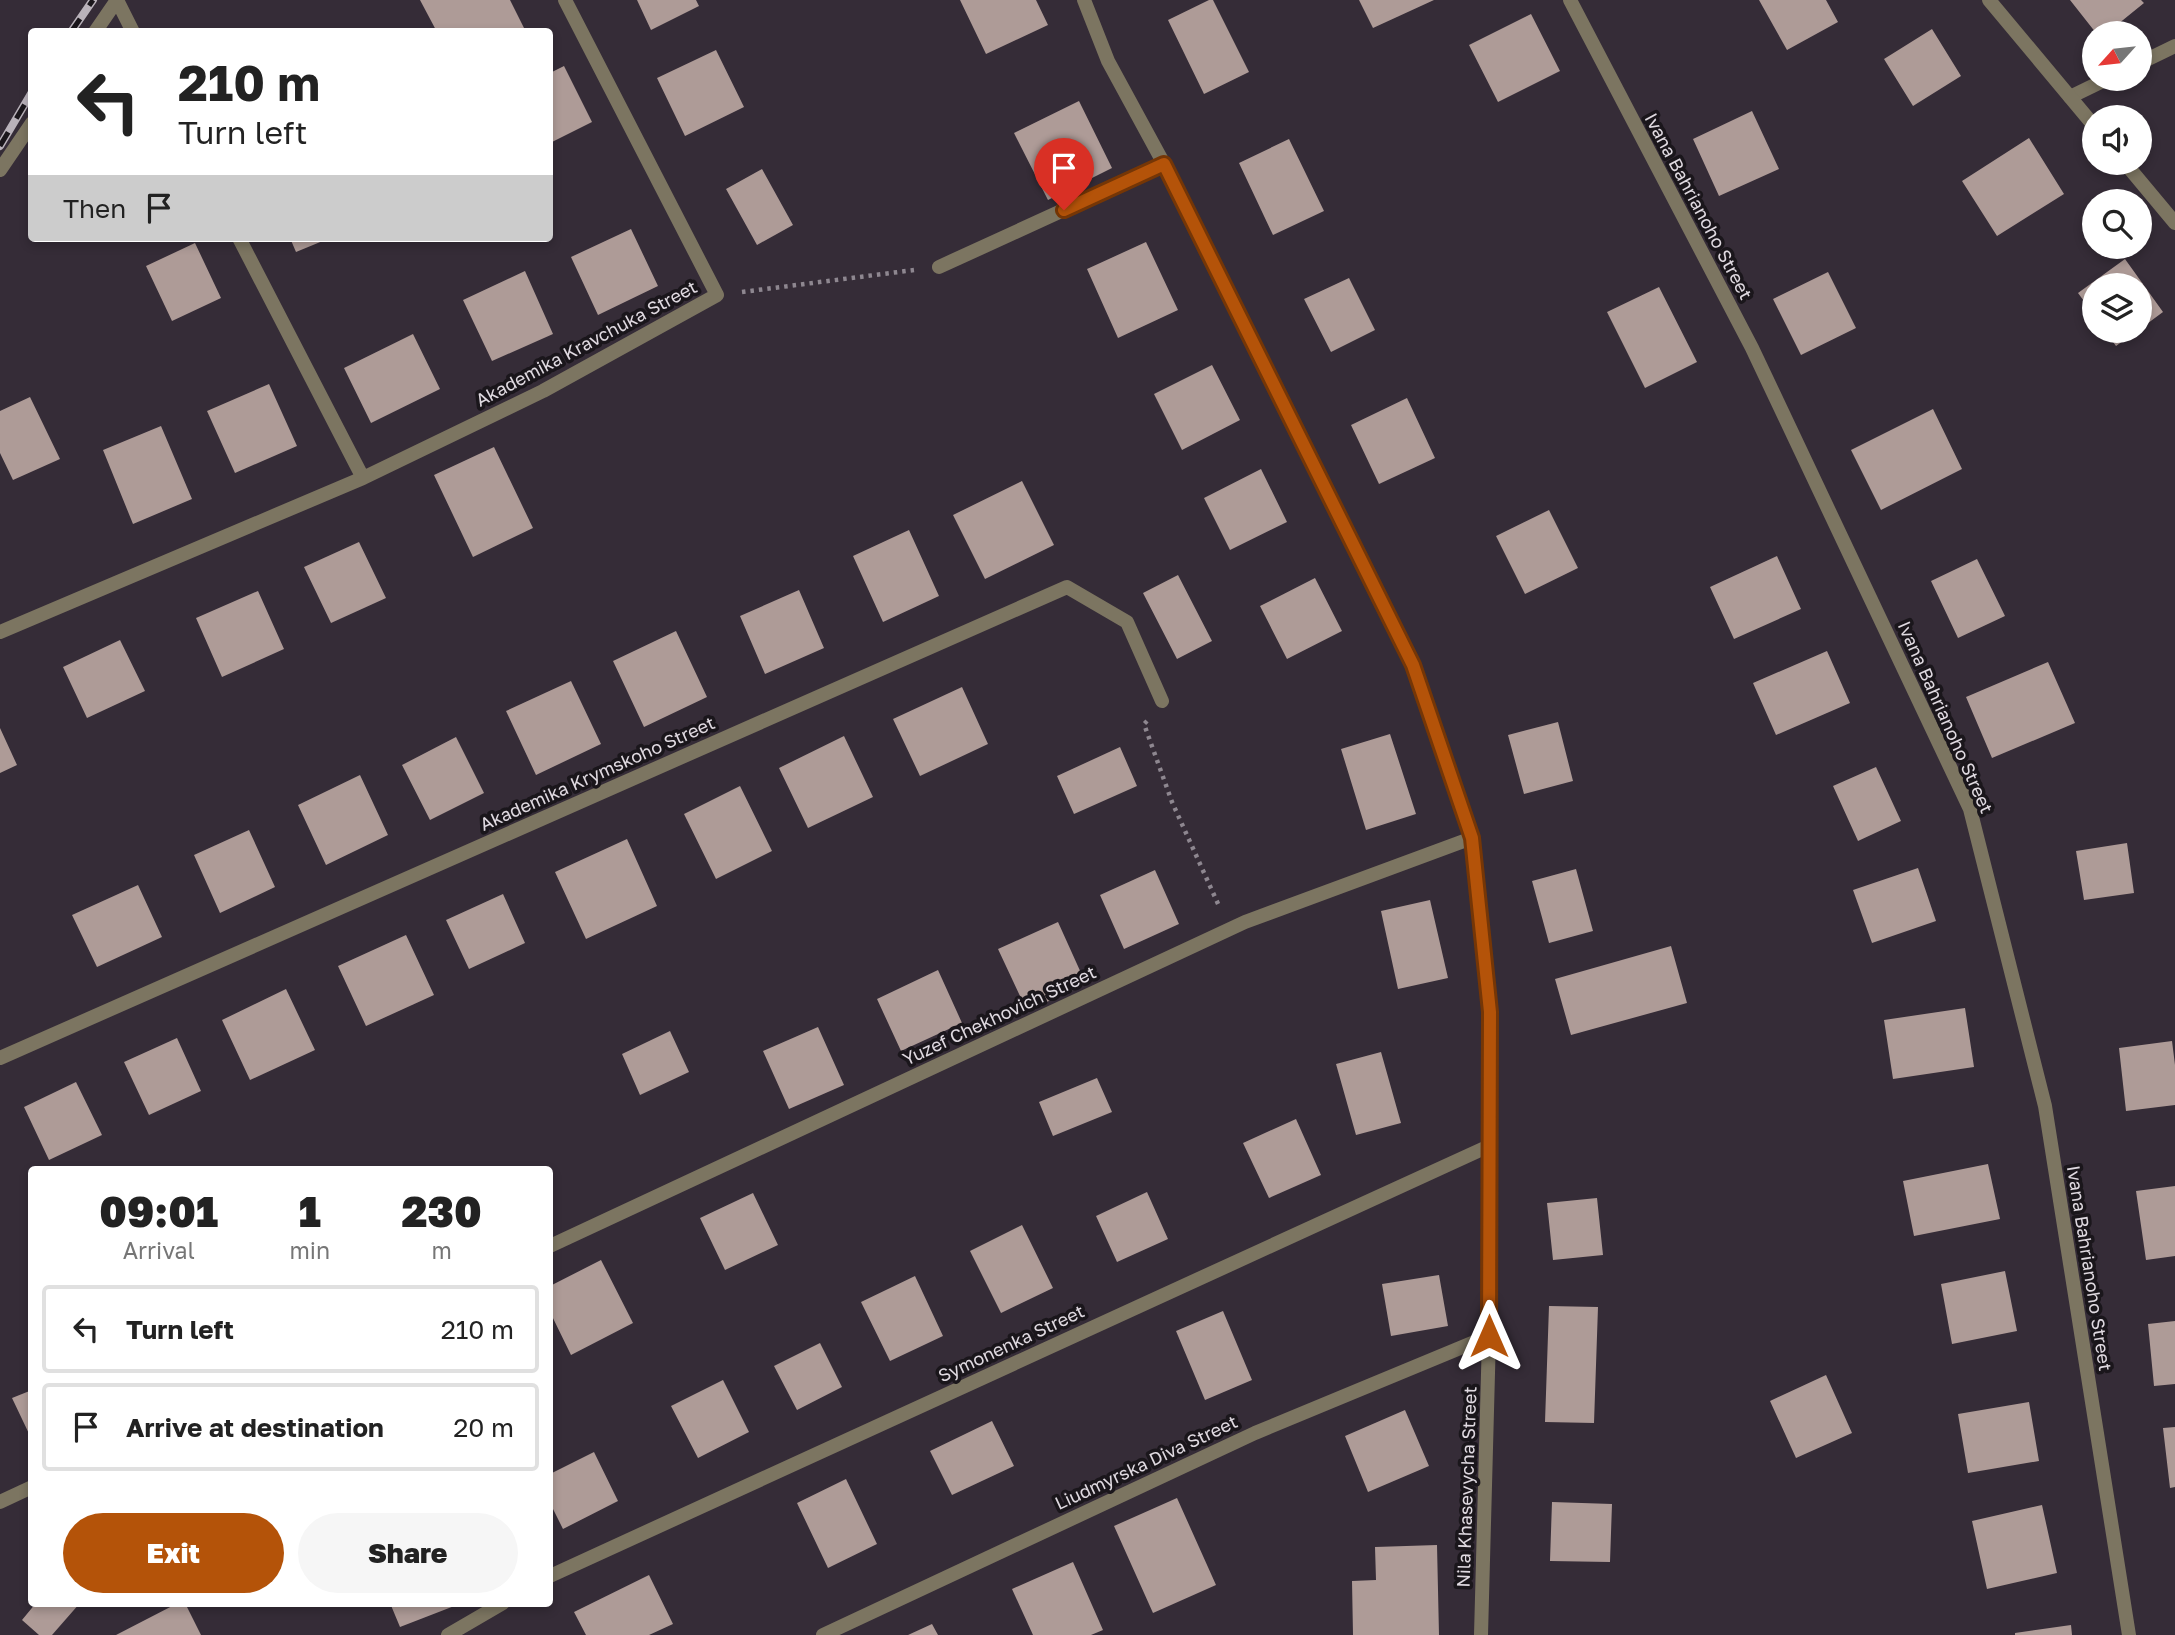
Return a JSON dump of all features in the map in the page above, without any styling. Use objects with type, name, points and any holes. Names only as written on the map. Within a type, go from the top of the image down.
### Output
[{"type":"street","points":[[98,28],[117,0],[131,28]]},
{"type":"street","name":"Akademika Kravchuka Street","points":[[0,632],[363,478],[543,391],[717,295],[565,0]]},
{"type":"street","name":"Nila Khasevycha Street","points":[[1084,0],[1108,61],[1164,164],[1413,665],[1472,838],[1490,1012],[1489,1336],[1481,1635]]},
{"type":"street","name":"Ivana Bahrianoho Street","points":[[1570,0],[1752,348],[1970,809],[2045,1107],[2129,1635]]},
{"type":"street","points":[[1989,0],[2082,111]]},
{"type":"street","points":[[2152,57],[2175,46]]},
{"type":"street","points":[[2070,97],[2082,91]]},
{"type":"street","points":[[0,170],[28,129]]},
{"type":"street","points":[[939,267],[1164,164]]},
{"type":"street","points":[[2135,175],[2175,223]]},
{"type":"street","points":[[241,242],[363,478]]},
{"type":"street","name":"Akademika Krymskoho Street","points":[[0,1058],[1067,587],[1127,622],[1161,701]]},
{"type":"street","name":"Yuzef Chekhovich Street","points":[[553,1245],[1230,929],[1472,838]]},
{"type":"street","name":"Symonenka Street","points":[[553,1575],[1489,1146]]},
{"type":"street","name":"Liudmyrska Diva Street","points":[[823,1635],[1255,1433],[1489,1336]]},
{"type":"street","points":[[0,1502],[28,1489]]},
{"type":"street","points":[[448,1635],[496,1607]]},
{"type":"path","points":[[717,295],[939,267]]},
{"type":"path","points":[[1161,701],[1144,724],[1172,802],[1230,929]]},
{"type":"building","points":[[420,0],[510,0],[524,28],[435,28]]},
{"type":"building","points":[[637,0],[696,0],[699,6],[651,30]]},
{"type":"building","points":[[960,0],[1036,0],[1048,25],[986,54]]},
{"type":"building","points":[[1213,0],[1249,72],[1204,94],[1168,20]]},
{"type":"building","points":[[1359,0],[1434,0],[1373,28]]},
{"type":"building","points":[[1759,0],[1826,0],[1838,22],[1787,50]]},
{"type":"building","points":[[2070,0],[2141,0],[2144,3],[2122,21],[2087,21]]},
{"type":"building","points":[[1531,14],[1560,71],[1498,102],[1469,45]]},
{"type":"building","points":[[1932,29],[1961,76],[1913,106],[1884,59]]},
{"type":"building","points":[[716,50],[744,107],[685,136],[657,78]]},
{"type":"building","points":[[564,66],[592,122],[553,142],[553,72]]},
{"type":"building","points":[[1079,101],[1112,168],[1048,200],[1014,133]]},
{"type":"building","points":[[1752,111],[1779,169],[1719,196],[1693,139]]},
{"type":"building","points":[[2029,138],[2064,194],[1997,236],[1962,181]]},
{"type":"building","points":[[1289,139],[1324,211],[1273,235],[1239,163]]},
{"type":"building","points":[[762,169],[793,225],[757,245],[726,189]]},
{"type":"building","points":[[631,229],[658,286],[598,315],[571,257]]},
{"type":"building","points":[[292,242],[320,242],[296,252]]},
{"type":"building","points":[[1146,242],[1178,310],[1118,338],[1087,269]]},
{"type":"building","points":[[195,243],[221,298],[172,321],[146,266]]},
{"type":"building","points":[[2125,259],[2135,273],[2106,273]]},
{"type":"building","points":[[525,271],[553,334],[492,361],[463,300]]},
{"type":"building","points":[[1828,272],[1856,328],[1801,355],[1773,299]]},
{"type":"building","points":[[1349,278],[1375,330],[1331,352],[1304,299]]},
{"type":"building","points":[[1659,287],[1697,362],[1645,388],[1607,312]]},
{"type":"building","points":[[2152,297],[2163,312],[2152,320]]},
{"type":"building","points":[[413,334],[440,389],[371,423],[344,368]]},
{"type":"building","points":[[1212,365],[1240,420],[1182,450],[1154,394]]},
{"type":"building","points":[[269,384],[297,446],[235,473],[207,411]]},
{"type":"building","points":[[30,397],[60,459],[13,480],[0,453],[0,411]]},
{"type":"building","points":[[1407,398],[1435,458],[1379,484],[1351,425]]},
{"type":"building","points":[[1933,409],[1962,469],[1881,510],[1851,450]]},
{"type":"building","points":[[161,426],[192,499],[133,524],[103,450]]},
{"type":"building","points":[[494,447],[533,528],[473,557],[434,475]]},
{"type":"building","points":[[1261,469],[1287,522],[1230,550],[1204,498]]},
{"type":"building","points":[[1022,481],[1054,545],[985,579],[953,515]]},
{"type":"building","points":[[1549,510],[1578,568],[1525,594],[1496,536]]},
{"type":"building","points":[[909,530],[939,596],[883,622],[853,556]]},
{"type":"building","points":[[359,542],[386,598],[331,623],[304,567]]},
{"type":"building","points":[[1777,556],[1801,609],[1734,639],[1710,587]]},
{"type":"building","points":[[1977,559],[2005,616],[1958,638],[1931,581]]},
{"type":"building","points":[[1178,575],[1212,641],[1177,659],[1143,593]]},
{"type":"building","points":[[1315,578],[1342,631],[1287,659],[1260,606]]},
{"type":"building","points":[[799,590],[824,648],[765,674],[740,616]]},
{"type":"building","points":[[258,591],[284,649],[222,677],[196,618]]},
{"type":"building","points":[[676,631],[707,697],[644,727],[613,661]]},
{"type":"building","points":[[120,640],[145,691],[87,718],[63,667]]},
{"type":"building","points":[[1827,651],[1850,703],[1776,735],[1753,683]]},
{"type":"building","points":[[2048,662],[2075,723],[1992,758],[1966,697]]},
{"type":"building","points":[[571,681],[601,744],[536,775],[506,711]]},
{"type":"building","points":[[962,687],[988,744],[920,776],[893,719]]},
{"type":"building","points":[[1558,722],[1573,781],[1524,794],[1508,735]]},
{"type":"building","points":[[0,728],[17,765],[0,773]]},
{"type":"building","points":[[1390,734],[1416,814],[1366,830],[1341,749]]},
{"type":"building","points":[[844,736],[873,797],[808,828],[779,768]]},
{"type":"building","points":[[456,737],[484,793],[430,820],[402,765]]},
{"type":"building","points":[[1120,747],[1137,786],[1074,814],[1057,776]]},
{"type":"building","points":[[1876,767],[1901,821],[1858,841],[1833,786]]},
{"type":"building","points":[[360,775],[388,835],[326,865],[298,805]]},
{"type":"building","points":[[740,786],[772,851],[716,879],[684,814]]},
{"type":"building","points":[[249,830],[275,887],[220,913],[194,855]]},
{"type":"building","points":[[627,839],[657,906],[586,939],[555,872]]},
{"type":"building","points":[[2127,843],[2134,893],[2084,900],[2076,851]]},
{"type":"building","points":[[1918,868],[1936,921],[1872,943],[1853,890]]},
{"type":"building","points":[[1576,869],[1593,931],[1549,943],[1532,881]]},
{"type":"building","points":[[1155,870],[1179,924],[1124,949],[1100,895]]},
{"type":"building","points":[[138,885],[162,937],[97,967],[72,915]]},
{"type":"building","points":[[503,894],[525,943],[469,969],[446,920]]},
{"type":"building","points":[[1430,900],[1448,978],[1398,989],[1381,911]]},
{"type":"building","points":[[1058,922],[1086,984],[1027,1011],[998,949]]},
{"type":"building","points":[[406,935],[434,995],[366,1026],[338,966]]},
{"type":"building","points":[[1671,946],[1687,1003],[1571,1035],[1555,979]]},
{"type":"building","points":[[938,970],[962,1023],[901,1051],[877,999]]},
{"type":"building","points":[[286,989],[315,1050],[250,1080],[222,1020]]},
{"type":"building","points":[[1965,1008],[1974,1067],[1893,1079],[1884,1020]]},
{"type":"building","points":[[818,1027],[844,1085],[789,1109],[763,1051]]},
{"type":"building","points":[[670,1031],[689,1072],[640,1095],[622,1054]]},
{"type":"building","points":[[177,1038],[201,1091],[149,1115],[124,1062]]},
{"type":"building","points":[[2172,1041],[2175,1105],[2126,1111],[2119,1048]]},
{"type":"building","points":[[1381,1052],[1401,1123],[1356,1135],[1336,1064]]},
{"type":"building","points":[[1097,1078],[1112,1112],[1053,1136],[1039,1102]]},
{"type":"building","points":[[76,1082],[102,1135],[49,1160],[24,1107]]},
{"type":"building","points":[[1296,1119],[1321,1175],[1269,1198],[1243,1143]]},
{"type":"building","points":[[1988,1164],[2000,1219],[1914,1236],[1903,1181]]},
{"type":"building","points":[[2175,1186],[2175,1256],[2146,1260],[2136,1191]]},
{"type":"building","points":[[1147,1192],[1168,1239],[1117,1262],[1096,1216]]},
{"type":"building","points":[[753,1193],[778,1245],[725,1270],[700,1218]]},
{"type":"building","points":[[1597,1198],[1603,1255],[1553,1260],[1547,1203]]},
{"type":"building","points":[[1022,1225],[1053,1288],[1001,1313],[970,1251]]},
{"type":"building","points":[[601,1260],[633,1323],[571,1355],[553,1318],[553,1284]]},
{"type":"building","points":[[2005,1271],[2017,1331],[1952,1344],[1941,1284]]},
{"type":"building","points":[[1439,1275],[1448,1326],[1391,1336],[1382,1284]]},
{"type":"building","points":[[915,1276],[943,1336],[890,1361],[861,1302]]},
{"type":"building","points":[[1549,1306],[1598,1307],[1594,1423],[1545,1422]]},
{"type":"building","points":[[1223,1311],[1252,1380],[1205,1400],[1176,1331]]},
{"type":"building","points":[[2175,1321],[2175,1384],[2154,1386],[2148,1324]]},
{"type":"building","points":[[820,1343],[842,1387],[797,1410],[774,1366]]},
{"type":"building","points":[[1826,1375],[1852,1433],[1796,1458],[1770,1401]]},
{"type":"building","points":[[723,1380],[749,1432],[698,1458],[671,1406]]},
{"type":"building","points":[[28,1392],[28,1432],[12,1398]]},
{"type":"building","points":[[2029,1402],[2039,1461],[1968,1473],[1958,1414]]},
{"type":"building","points":[[1405,1410],[1429,1466],[1368,1492],[1345,1436]]},
{"type":"building","points":[[992,1421],[1014,1466],[952,1495],[930,1451]]},
{"type":"building","points":[[2175,1427],[2175,1487],[2170,1488],[2163,1428]]},
{"type":"building","points":[[594,1452],[618,1501],[563,1529],[553,1509],[553,1472]]},
{"type":"building","points":[[846,1479],[877,1544],[828,1568],[797,1503]]},
{"type":"building","points":[[1177,1498],[1216,1585],[1153,1613],[1114,1526]]},
{"type":"building","points":[[1552,1502],[1612,1504],[1610,1562],[1550,1561]]},
{"type":"building","points":[[2042,1505],[2057,1573],[1987,1589],[1972,1521]]},
{"type":"building","points":[[1437,1545],[1439,1635],[1353,1635],[1352,1581],[1376,1580],[1375,1547]]},
{"type":"building","points":[[1073,1562],[1103,1630],[1091,1635],[1033,1635],[1012,1589]]},
{"type":"building","points":[[649,1575],[673,1624],[649,1635],[586,1635],[574,1612]]},
{"type":"building","points":[[33,1607],[76,1607],[52,1635],[39,1635],[22,1620]]},
{"type":"building","points":[[170,1607],[187,1607],[201,1635],[116,1635]]},
{"type":"building","points":[[392,1607],[452,1607],[400,1627]]},
{"type":"building","points":[[932,1624],[938,1635],[908,1635]]},
{"type":"building","points":[[2071,1625],[2072,1635],[2015,1635],[2015,1633]]},
{"type":"railway","points":[[74,28],[93,0]]},
{"type":"railway","points":[[0,146],[28,99]]},
{"type":"route","points":[[1064,210],[1164,164],[1413,665],[1472,838],[1490,1012],[1489,1336]]}]
